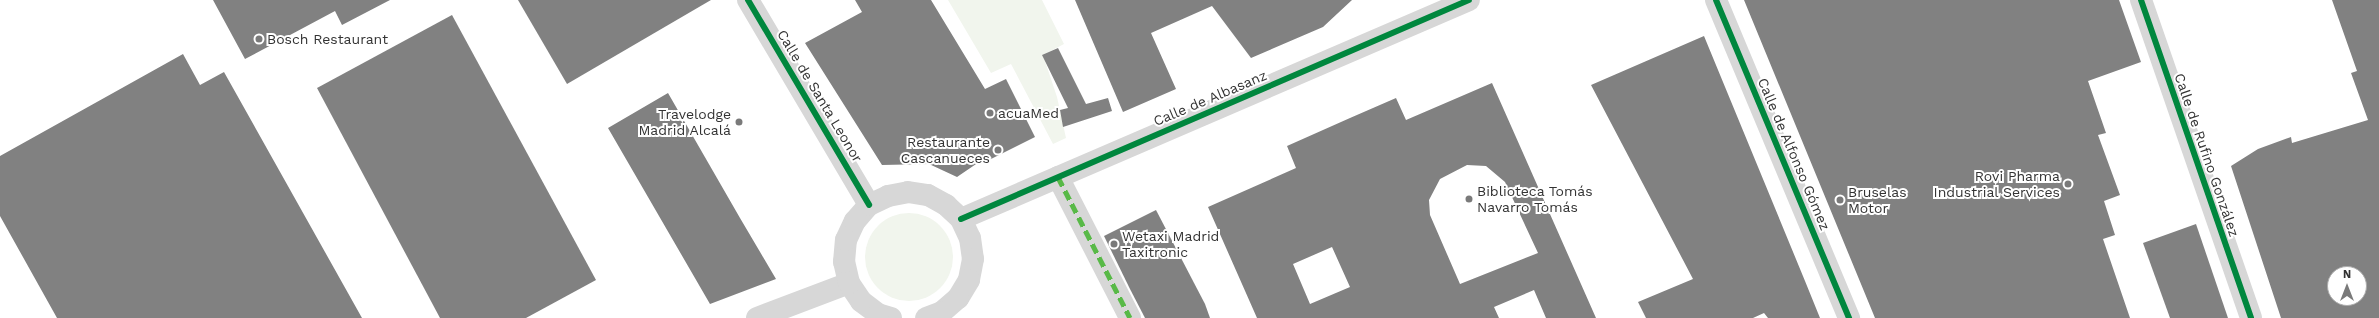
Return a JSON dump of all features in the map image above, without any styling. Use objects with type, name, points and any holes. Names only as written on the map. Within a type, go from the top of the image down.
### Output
[{"type":"street","name":"Calle de Santa Leonor","points":[[748,0],[870,205]]},
{"type":"street","name":"Calle de Albasanz","points":[[961,219],[1469,0]]},
{"type":"street","name":"Calle de Alfonso Gómez","points":[[1716,0],[1849,318]]},
{"type":"street","name":"Calle de Rufino González","points":[[2141,0],[2251,318]]},
{"type":"street","points":[[1058,177],[1130,318]]},
{"type":"street","points":[[891,318],[878,314],[861,301],[849,283],[844,262],[846,240],[855,221],[870,205],[888,196],[908,192],[928,195],[946,204],[961,219],[971,245],[969,280],[958,298],[937,316]]},
{"type":"street","points":[[757,318],[849,283]]},
{"type":"shaded area","points":[[948,0],[1042,0],[1064,44],[1043,55],[1057,97],[1066,138],[1053,144],[1011,64],[991,73]]},
{"type":"shaded area","points":[[900,213],[918,213],[934,220],[946,232],[953,248],[953,266],[946,282],[934,294],[918,301],[900,301],[884,294],[872,282],[865,266],[865,248],[872,232],[884,220]]},
{"type":"building","name":"Bosch Restaurant","points":[[213,0],[390,0],[342,25],[335,11],[245,59]]},
{"type":"building","points":[[518,0],[711,0],[567,84]]},
{"type":"building","points":[[855,0],[931,0],[985,89],[1006,79],[1035,137],[983,163],[982,160],[957,177],[929,164],[882,165],[805,43],[862,12]]},
{"type":"building","points":[[1075,0],[1352,0],[1323,27],[1251,58],[1212,6],[1151,33],[1176,89],[1123,112]]},
{"type":"building","points":[[1744,0],[2119,0],[2141,62],[2088,81],[2106,133],[2098,135],[2120,195],[2104,201],[2115,235],[2103,239],[2130,318],[1875,318]]},
{"type":"building","points":[[2332,0],[2379,0],[2379,318],[2281,318],[2231,166],[2258,149],[2291,137],[2292,143],[2368,120],[2351,73],[2357,71]]},
{"type":"building","points":[[452,15],[596,280],[526,318],[440,318],[317,88]]},
{"type":"building","points":[[1704,36],[1820,318],[1768,318],[1764,313],[1753,318],[1646,318],[1638,302],[1693,279],[1591,85]]},
{"type":"building","points":[[1058,48],[1086,104],[1108,98],[1112,111],[1063,127],[1060,110],[1068,108],[1042,55]]},
{"type":"building","points":[[183,54],[200,85],[224,72],[362,318],[57,318],[0,216],[0,156]]},
{"type":"building","points":[[1492,83],[1596,318],[1546,318],[1534,290],[1494,307],[1499,318],[1257,318],[1208,207],[1296,168],[1287,146],[1350,118],[1396,98],[1406,120]],"holes":[[[1467,165],[1486,166],[1505,182],[1538,253],[1460,284],[1430,215],[1429,200],[1440,179]],[[1332,247],[1350,287],[1310,304],[1293,264]]]},
{"type":"building","points":[[668,93],[776,279],[710,304],[608,128]]},
{"type":"building","points":[[1156,210],[1205,304],[1210,318],[1145,318],[1130,289],[1104,236]]},
{"type":"building","points":[[2196,224],[2228,318],[2170,318],[2143,243]]},
{"type":"marked path","points":[[1058,177],[1130,318]]},
{"type":"cycle path","points":[[748,0],[869,205]]},
{"type":"cycle path","points":[[961,219],[1469,0]]},
{"type":"cycle path","points":[[1716,0],[1849,318]]},
{"type":"cycle path","points":[[2141,0],[2251,318]]},
{"type":"place","name":"Bosch Restaurant","points":[[259,39]]},
{"type":"place","name":"acuaMed","points":[[990,113]]},
{"type":"place","name":"Travelodge Madrid Alcalá","points":[[739,122]]},
{"type":"place","name":"Restaurante Cascanueces","points":[[998,150]]},
{"type":"place","name":"Rovi Pharma Industrial Services","points":[[2068,184]]},
{"type":"place","name":"Biblioteca Tomás Navarro Tomás","points":[[1469,199]]},
{"type":"place","name":"Bruselas Motor","points":[[1840,200]]},
{"type":"place","name":"Wetaxi Madrid Taxitronic","points":[[1114,244]]}]
